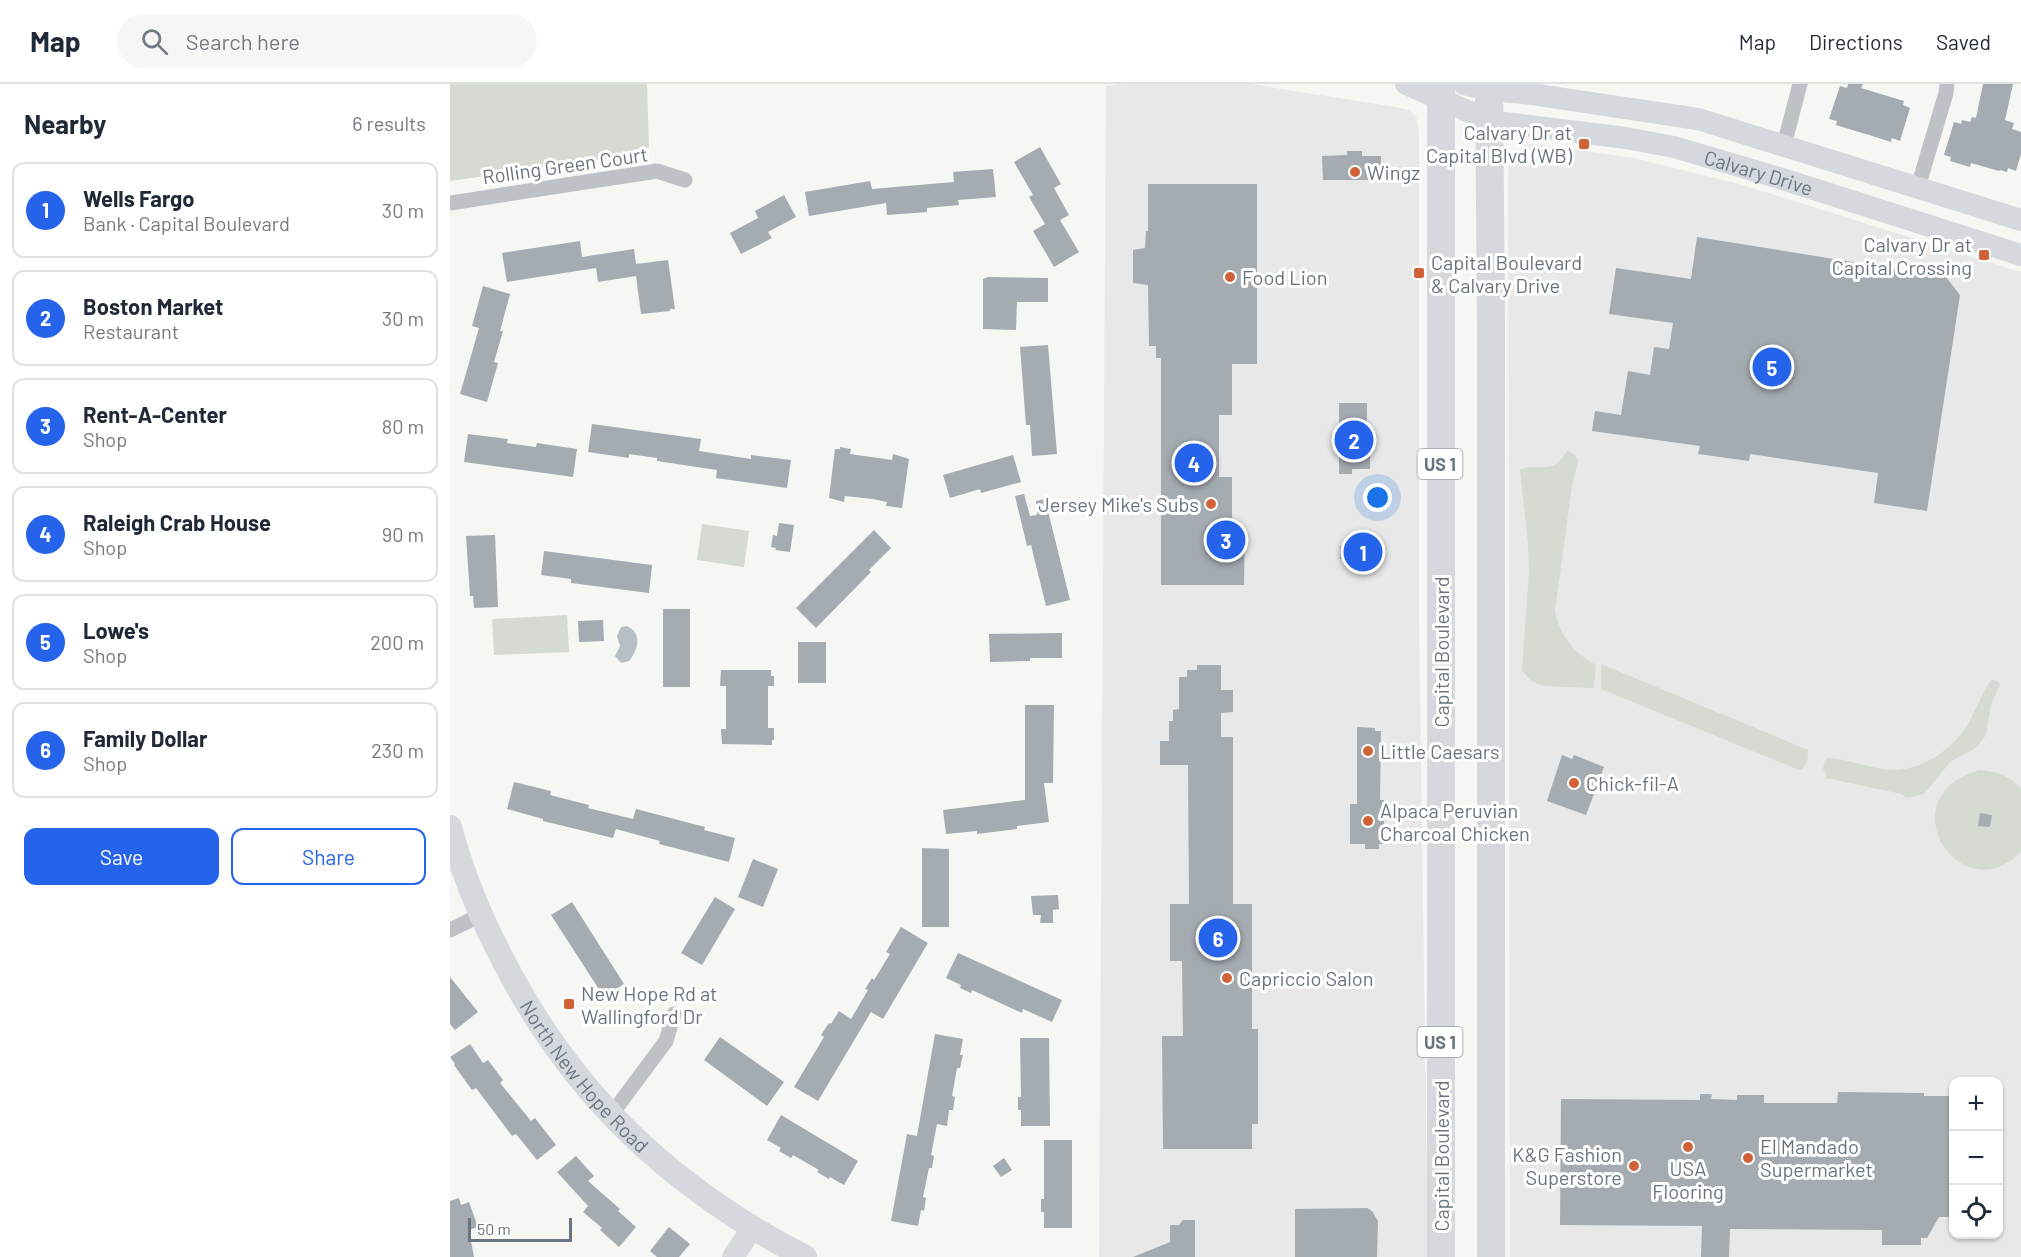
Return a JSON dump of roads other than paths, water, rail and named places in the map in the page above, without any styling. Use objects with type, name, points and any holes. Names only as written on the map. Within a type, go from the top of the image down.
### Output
[{"type":"highway","name":"US 1","points":[[1481,86],[1490,121],[1491,1257]]},
{"type":"highway","name":"Capital Boulevard","points":[[1441,92],[1441,1257]]},
{"type":"main road","name":"North New Hope Road","points":[[450,826],[466,879],[511,976],[544,1032],[588,1091],[645,1148],[688,1185],[805,1257]]},
{"type":"street","points":[[1406,84],[1441,92]]},
{"type":"street","points":[[1776,177],[1800,84]]},
{"type":"street","points":[[1918,187],[1947,93],[1947,84]]},
{"type":"street","name":"Calvary Drive","points":[[1481,86],[1698,118],[2021,220]]},
{"type":"street","name":"Calvary Drive","points":[[1441,92],[1490,121],[1658,144],[1698,153],[2021,255]]},
{"type":"street","name":"Rolling Green Court","points":[[450,203],[657,171],[685,180]]},
{"type":"street","points":[[450,930],[481,915]]},
{"type":"street","points":[[611,1115],[666,1041],[674,1014]]},
{"type":"street","points":[[734,1257],[753,1227]]},
{"type":"place","name":"Calvary Dr at Capital Blvd (WB)","points":[[1584,144]]},
{"type":"place","name":"Wingz","points":[[1355,172]]},
{"type":"place","name":"Calvary Dr at Capital Crossing","points":[[1984,255]]},
{"type":"place","name":"Capital Boulevard & Calvary Drive","points":[[1419,273]]},
{"type":"place","name":"Food Lion","points":[[1230,277]]},
{"type":"place","name":"Lowe's","points":[[1772,367]]},
{"type":"place","name":"Boston Market","points":[[1354,440]]},
{"type":"place","name":"Raleigh Crab House","points":[[1194,463]]},
{"type":"place","name":"Jersey Mike's Subs","points":[[1211,504]]},
{"type":"place","name":"Rent-A-Center","points":[[1226,540]]},
{"type":"place","name":"Wells Fargo","points":[[1363,552]]},
{"type":"place","name":"Little Caesars","points":[[1368,751]]},
{"type":"place","name":"Chick-fil-A","points":[[1574,783]]},
{"type":"place","name":"Alpaca Peruvian Charcoal Chicken","points":[[1368,821]]},
{"type":"place","name":"Family Dollar","points":[[1218,938]]},
{"type":"place","name":"Capriccio Salon","points":[[1227,978]]},
{"type":"place","name":"New Hope Rd at Wallingford Dr","points":[[569,1004]]},
{"type":"place","name":"USA Flooring","points":[[1688,1147]]},
{"type":"place","name":"El Mandado Supermarket","points":[[1748,1158]]},
{"type":"place","name":"K&G Fashion Superstore","points":[[1634,1166]]}]
